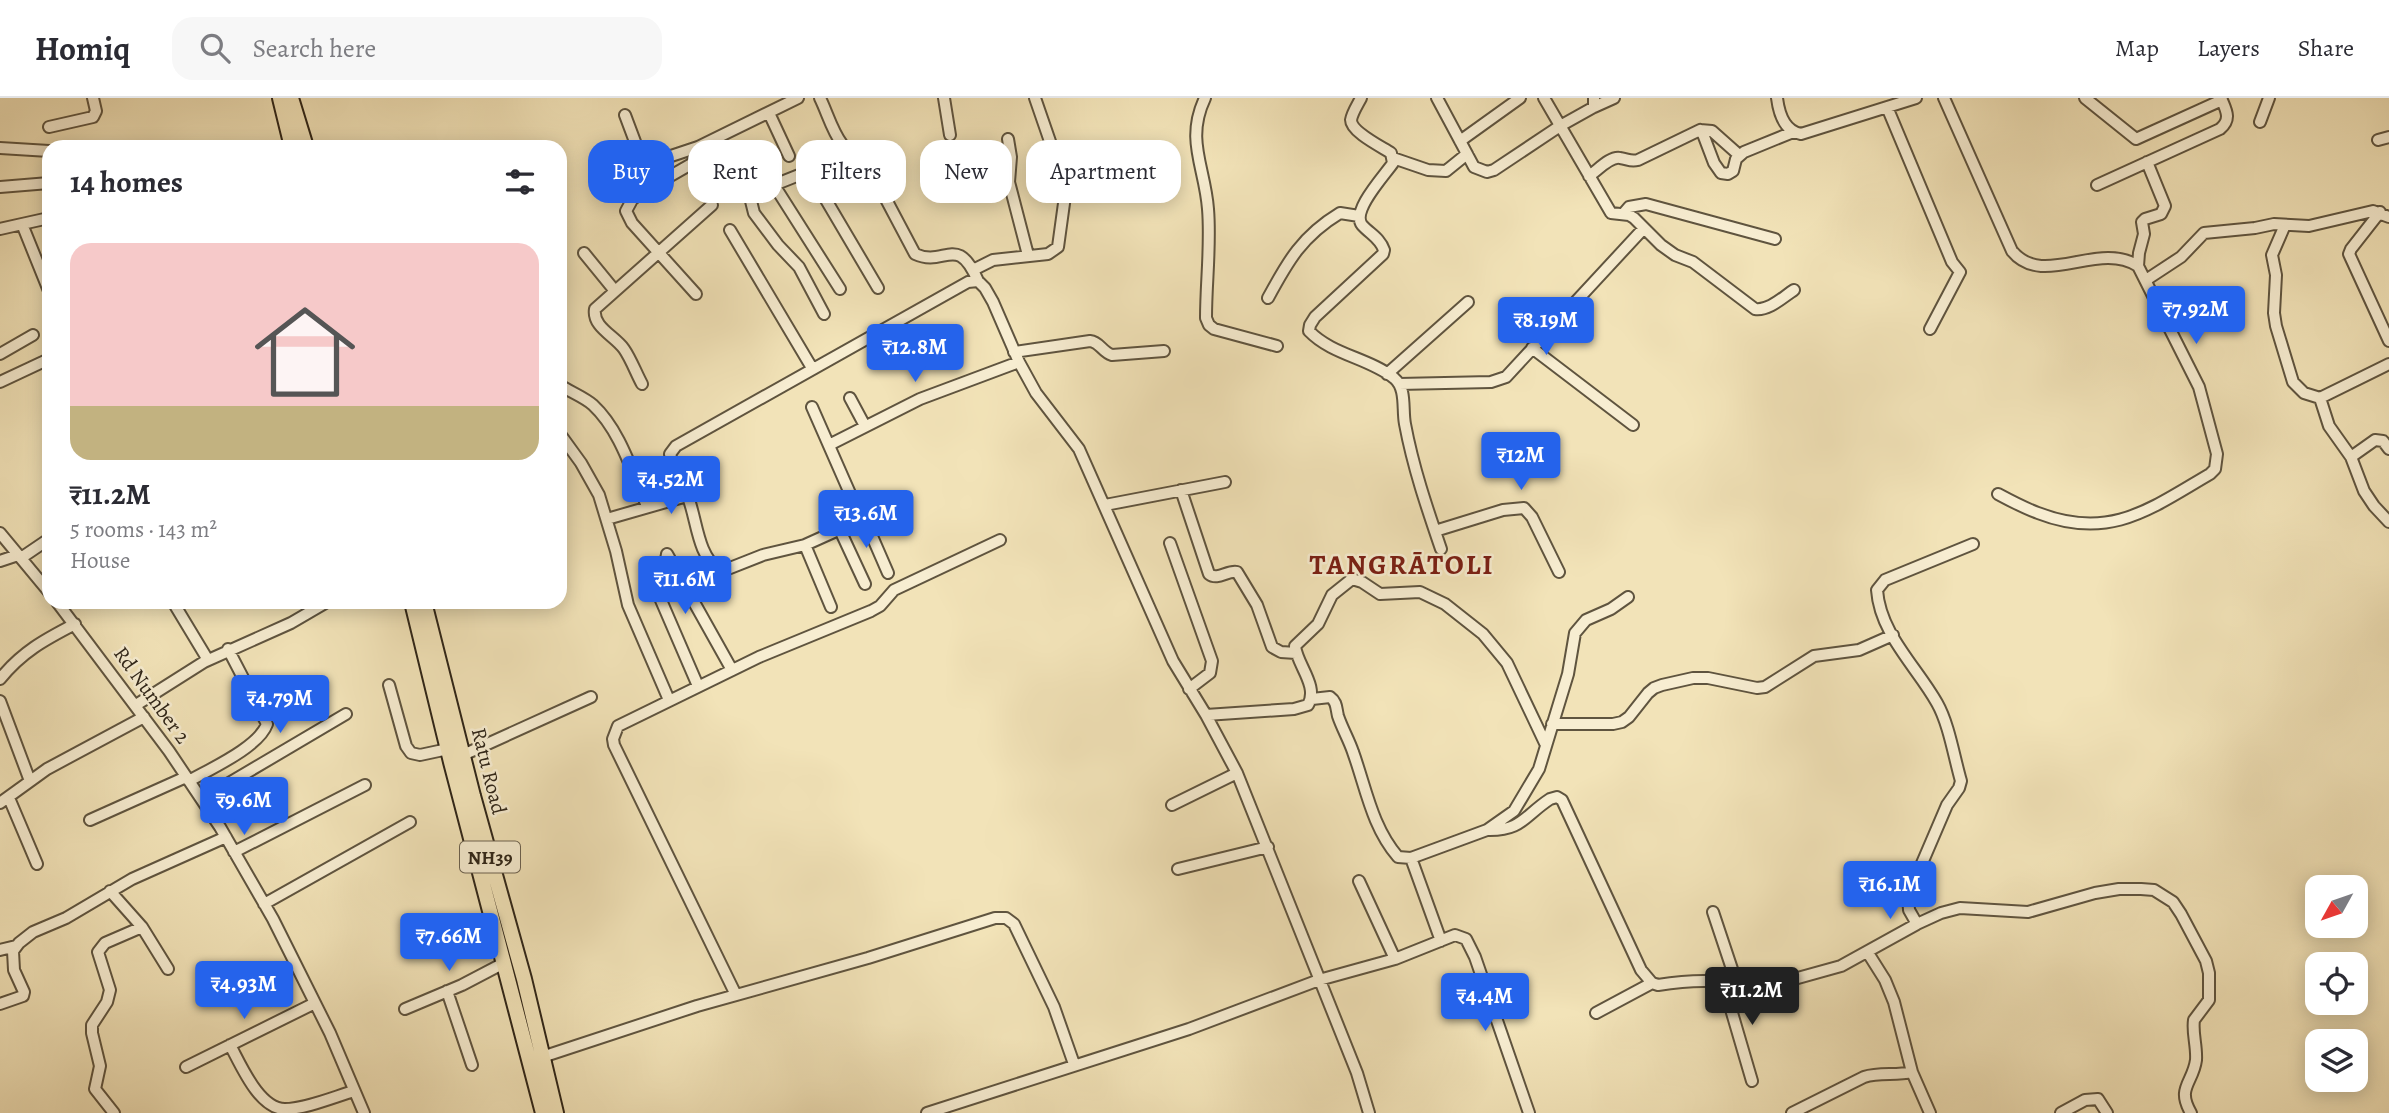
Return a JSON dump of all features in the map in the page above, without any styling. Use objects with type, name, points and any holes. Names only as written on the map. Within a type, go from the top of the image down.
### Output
[{"type":"main road","points":[[280,98],[290,140]]},
{"type":"main road","points":[[291,98],[304,140]]},
{"type":"main road","name":"Ratu Road","points":[[414,609],[504,963],[556,1113]]},
{"type":"main road","name":"Ratu Road","points":[[426,609],[524,979],[543,1113]]},
{"type":"street","points":[[49,127],[93,117],[96,111],[93,98]]},
{"type":"street","points":[[713,140],[798,98]]},
{"type":"street","points":[[820,98],[840,140]]},
{"type":"street","points":[[944,98],[950,135]]},
{"type":"street","points":[[863,523],[856,522],[805,545],[763,555],[719,570],[710,561],[699,537],[687,496],[670,454],[672,450],[812,368],[968,282],[993,260],[1048,254],[1058,247],[1065,197],[1060,169],[1035,98]]},
{"type":"street","points":[[1205,98],[1199,110],[1195,133],[1208,210],[1206,318],[1214,329],[1277,346]]},
{"type":"street","points":[[1361,98],[1351,120],[1353,126],[1391,153],[1393,158],[1361,207],[1359,216],[1360,223],[1382,243],[1384,250],[1383,254],[1315,317],[1309,331],[1318,341],[1387,374],[1399,384],[1414,464],[1441,549]]},
{"type":"street","points":[[1437,98],[1474,167],[1487,172],[1494,170],[1594,102],[1614,98]]},
{"type":"street","points":[[1460,141],[1520,98]]},
{"type":"street","points":[[1544,98],[1611,213],[1634,218],[1661,245],[1693,262],[1755,309],[1762,310],[1794,290]]},
{"type":"street","points":[[1777,98],[1784,124],[1793,132],[1801,134],[1916,98]]},
{"type":"street","points":[[1944,98],[2012,251],[2018,259],[2028,264],[2059,266],[2089,259],[2121,257],[2138,266],[2199,387],[2217,454],[2215,469],[2210,474],[2148,511],[2118,522],[2079,523],[2046,516],[1998,494]]},
{"type":"street","points":[[2085,98],[2136,139],[2221,99],[2227,111],[2225,124],[2097,185]]},
{"type":"street","points":[[2260,122],[2269,98]]},
{"type":"street","points":[[1887,107],[1952,262],[1960,272],[1930,329]]},
{"type":"street","points":[[769,113],[789,156]]},
{"type":"street","points":[[625,115],[640,155],[648,164],[688,150]]},
{"type":"street","points":[[1589,176],[1612,160],[1623,156],[1632,162],[1638,160],[1700,130],[1712,131],[1739,155]]},
{"type":"street","points":[[1700,130],[1714,163],[1721,173],[1727,174],[1733,171],[1739,155],[1793,132]]},
{"type":"street","points":[[1008,139],[1011,157],[1009,182],[1028,255]]},
{"type":"street","points":[[0,148],[42,151]]},
{"type":"street","points":[[1393,158],[1428,170],[1446,171],[1467,154]]},
{"type":"street","points":[[2138,266],[2144,234],[2142,222],[2161,214],[2165,206],[2147,162]]},
{"type":"street","points":[[688,166],[647,189],[627,206],[628,218],[696,294]]},
{"type":"street","points":[[0,187],[42,184]]},
{"type":"street","points":[[782,199],[839,289]]},
{"type":"street","points":[[751,203],[773,239],[803,273],[824,314]]},
{"type":"street","points":[[828,203],[878,288]]},
{"type":"street","points":[[888,203],[915,254],[922,257],[952,254],[963,256],[993,302],[1016,357],[1037,393],[1079,449],[1173,661],[1206,715],[1237,774],[1357,1073],[1369,1113]]},
{"type":"street","points":[[1623,214],[1629,207],[1646,204],[1775,239]]},
{"type":"street","points":[[642,384],[625,350],[608,335],[595,317],[595,309],[712,205]]},
{"type":"street","points":[[2146,279],[2181,257],[2204,233],[2274,224],[2309,226],[2365,212],[2384,215]]},
{"type":"street","points":[[1268,299],[1286,264],[1302,244],[1339,213],[1359,216]]},
{"type":"street","points":[[2384,215],[2349,254],[2389,341]]},
{"type":"street","points":[[0,229],[42,220]]},
{"type":"street","points":[[22,224],[42,274]]},
{"type":"street","points":[[2285,225],[2272,255],[2276,275],[2274,313],[2293,382],[2304,393],[2320,398],[2389,364]]},
{"type":"street","points":[[1399,384],[1492,382],[1506,377],[1644,228]]},
{"type":"street","points":[[730,230],[812,368]]},
{"type":"street","points":[[584,253],[615,290]]},
{"type":"street","points":[[1387,374],[1468,302]]},
{"type":"street","points":[[0,354],[33,335]]},
{"type":"street","points":[[829,445],[920,399],[1016,357],[1090,341],[1095,341],[1112,355],[1164,351]]},
{"type":"street","points":[[1532,348],[1633,425]]},
{"type":"street","points":[[1,380],[42,362]]},
{"type":"street","points":[[567,389],[591,403],[607,421],[616,435],[647,506]]},
{"type":"street","points":[[849,398],[865,426]]},
{"type":"street","points":[[2320,398],[2333,433],[2351,457],[2364,491],[2389,522]]},
{"type":"street","points":[[812,407],[888,573]]},
{"type":"street","points":[[2351,457],[2379,439],[2389,449]]},
{"type":"street","points":[[567,445],[593,484],[607,519],[628,606],[669,700]]},
{"type":"street","points":[[1105,505],[1226,482]]},
{"type":"street","points":[[1181,490],[1209,574],[1216,577],[1237,572],[1257,605],[1272,648],[1296,653]]},
{"type":"street","points":[[607,519],[687,496]]},
{"type":"street","points":[[1435,531],[1503,510],[1524,508],[1532,517],[1559,572]]},
{"type":"street","points":[[839,528],[865,584]]},
{"type":"street","points":[[0,533],[42,584]]},
{"type":"street","points":[[736,995],[614,746],[613,739],[618,726],[732,670],[871,611],[880,606],[894,590],[1000,540]]},
{"type":"street","points":[[1170,543],[1212,661],[1210,673],[1189,689]]},
{"type":"street","points":[[0,561],[19,556],[42,544]]},
{"type":"street","points":[[1917,924],[1909,910],[1908,896],[1947,805],[1959,788],[1961,780],[1940,710],[1887,625],[1877,590],[1880,584],[1973,544]]},
{"type":"street","points":[[805,545],[831,607]]},
{"type":"street","points":[[698,686],[654,584],[655,571],[664,564],[667,554],[732,670]]},
{"type":"street","points":[[1206,715],[1294,709],[1308,705],[1311,689],[1295,646],[1298,640],[1318,624],[1328,599],[1352,579],[1380,594],[1420,592],[1445,604],[1483,634],[1495,647],[1517,681],[1545,743]]},
{"type":"street","points":[[1311,699],[1333,698],[1368,804],[1391,849],[1398,857],[1411,858],[1487,830],[1514,811],[1539,769],[1568,674],[1579,626],[1628,597]]},
{"type":"street","name":"Rd Number 2","points":[[63,609],[144,717],[226,837],[315,1003],[364,1113]]},
{"type":"street","points":[[177,609],[208,660]]},
{"type":"street","points":[[301,609],[304,615]]},
{"type":"street","points":[[135,705],[228,649],[291,623],[315,609]]},
{"type":"street","points":[[0,680],[15,660],[49,637],[75,624]]},
{"type":"street","points":[[1552,724],[1622,722],[1654,688],[1693,678],[1765,687],[1814,656],[1859,650],[1893,635]]},
{"type":"street","points":[[90,820],[188,779],[249,745],[264,731],[267,724],[228,649]]},
{"type":"street","points":[[389,685],[405,746],[411,753],[420,755],[448,750]]},
{"type":"street","points":[[463,755],[591,697]]},
{"type":"street","points":[[1,709],[30,780]]},
{"type":"street","points":[[202,799],[346,714]]},
{"type":"street","points":[[37,864],[5,801],[47,769],[144,717]]},
{"type":"street","points":[[1172,805],[1237,774]]},
{"type":"street","points":[[234,852],[365,785]]},
{"type":"street","points":[[1487,830],[1506,830],[1517,826],[1550,799],[1557,797],[1562,800],[1641,970],[1652,984]]},
{"type":"street","points":[[264,904],[410,822]]},
{"type":"street","points":[[0,950],[16,946],[33,932],[66,918],[110,891],[226,837]]},
{"type":"street","points":[[1178,869],[1268,847]]},
{"type":"street","points":[[1411,858],[1441,941]]},
{"type":"street","points":[[1359,881],[1395,959]]},
{"type":"street","points":[[1596,1013],[1652,984],[1697,980],[1758,989],[1841,966],[1917,924],[1960,908],[2028,912],[2119,889],[2154,890],[2164,895],[2181,914],[2210,973],[2209,1000],[2194,1020],[2196,1059],[2184,1094],[2191,1113]]},
{"type":"street","points":[[110,891],[142,927],[167,969]]},
{"type":"street","points":[[1713,912],[1737,984]]},
{"type":"street","points":[[536,1059],[697,1006],[868,958],[995,918],[1006,918],[1014,924],[1054,1007],[1074,1064]]},
{"type":"street","points":[[114,1113],[95,1089],[100,1066],[92,1026],[107,1002],[110,989],[98,952],[105,943],[142,927]]},
{"type":"street","points":[[927,1113],[1189,1029],[1319,980],[1395,959],[1455,935],[1466,939],[1471,946],[1529,1113]]},
{"type":"street","points":[[0,1004],[23,996],[24,992],[14,970],[13,956],[16,946]]},
{"type":"street","points":[[1868,953],[1885,980],[1894,1002],[1912,1072],[1930,1113]]},
{"type":"street","points":[[405,1009],[504,963]]},
{"type":"street","points":[[1723,982],[1752,1081]]},
{"type":"street","points":[[447,991],[472,1065]]},
{"type":"street","points":[[186,1067],[315,1003]]},
{"type":"street","points":[[230,1045],[254,1088],[278,1108],[300,1107],[354,1091]]},
{"type":"street","points":[[1792,1113],[1864,1077],[1882,1074],[1895,1076],[1912,1072]]},
{"type":"street","points":[[2061,1113],[2092,1098],[2098,1099],[2107,1113]]},
{"type":"district","name":"TANGRĀTOLI","points":[[1402,564]]}]
